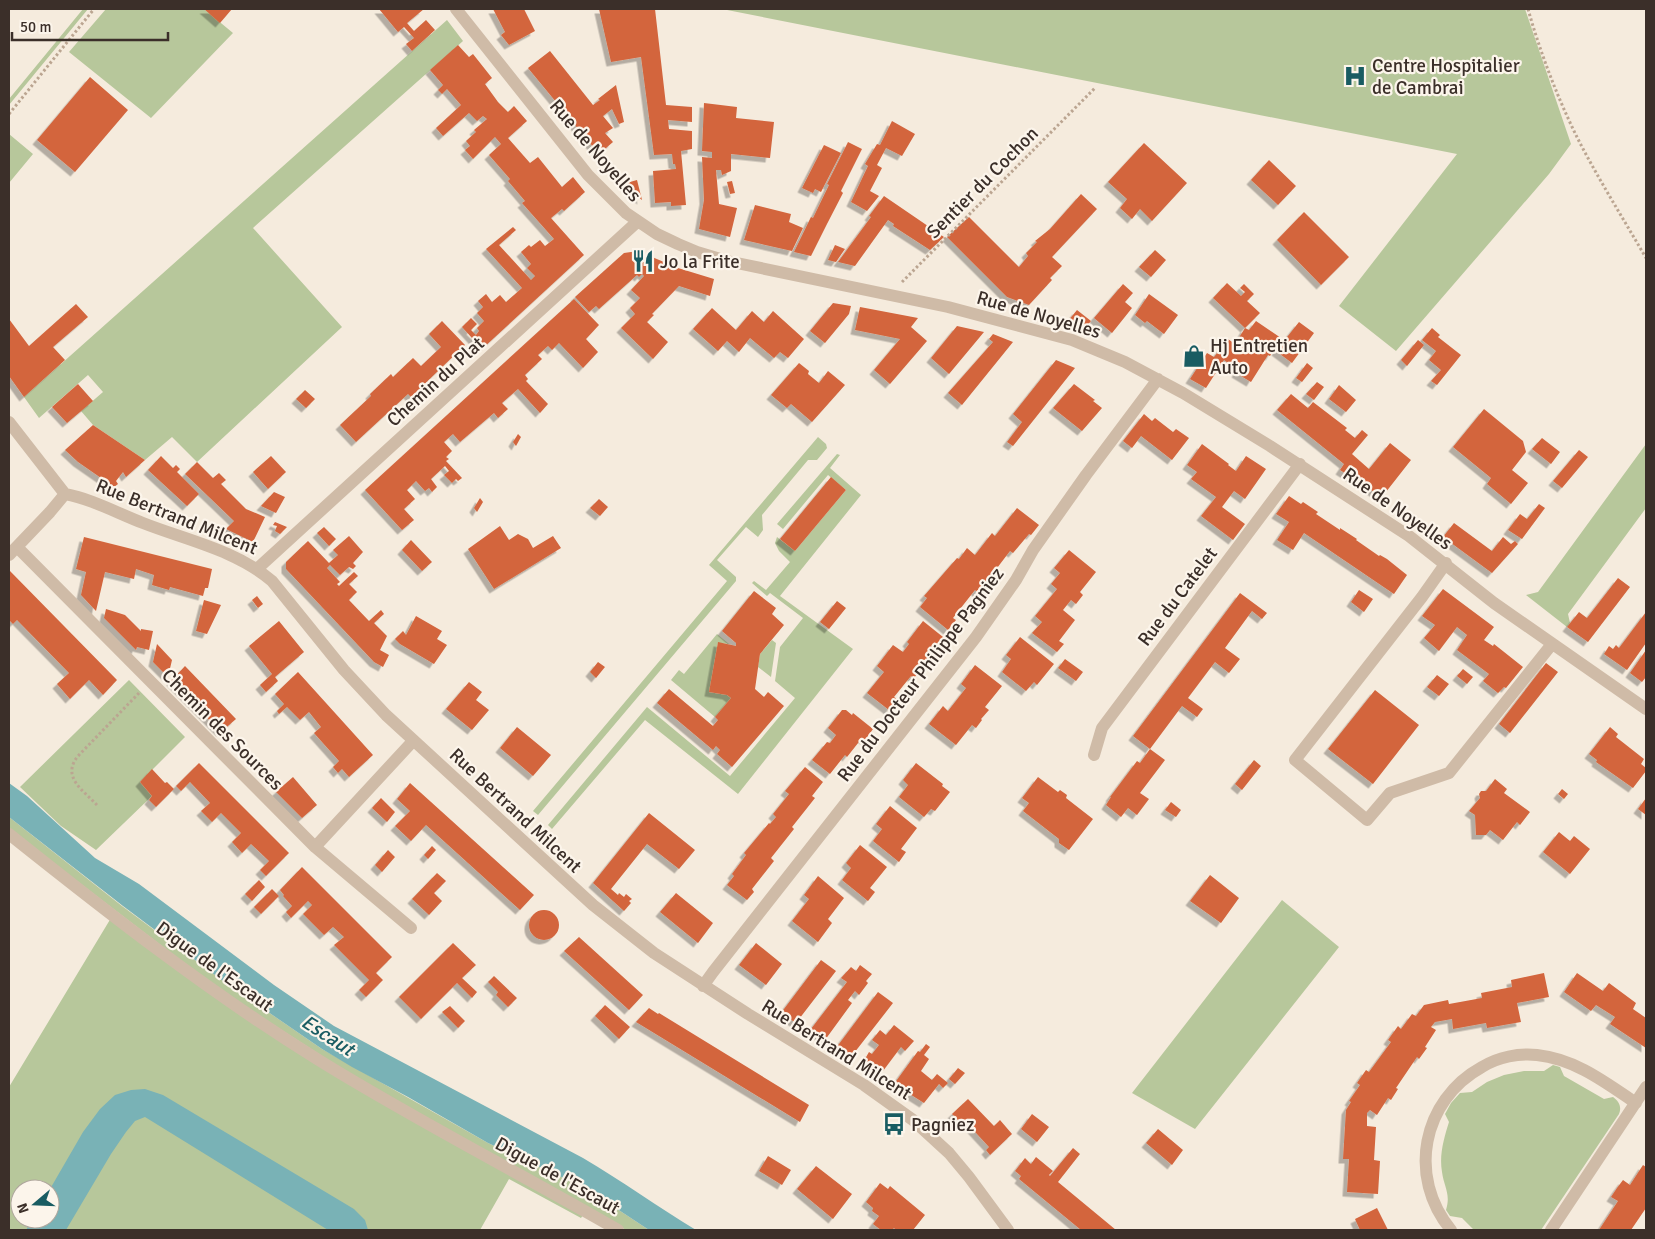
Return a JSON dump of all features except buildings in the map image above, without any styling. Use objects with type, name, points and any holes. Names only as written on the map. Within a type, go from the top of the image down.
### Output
[{"type":"street","name":"Rue de Noyelles","points":[[456,9],[592,180],[637,222],[657,234],[688,249],[727,261],[948,307],[1072,340],[1125,362],[1300,464],[1408,536],[1488,598],[1646,710]]},
{"type":"street","name":"Chemin du Plat","points":[[258,568],[637,222]]},
{"type":"street","name":"Rue du Docteur Philippe Pagniez","points":[[703,986],[976,637],[1016,580],[1033,550],[1086,475],[1158,380]]},
{"type":"street","name":"Rue Bertrand Milcent","points":[[9,422],[65,494],[82,497],[144,523],[218,550],[258,568],[272,580],[362,690],[413,741],[593,906],[654,953],[703,986],[864,1085],[913,1120],[949,1153],[1008,1230]]},
{"type":"street","name":"Rue du Catelet","points":[[1094,755],[1102,728],[1300,464]]},
{"type":"street","points":[[13,551],[65,494]]},
{"type":"street","name":"Chemin des Sources","points":[[13,551],[150,681],[315,848],[411,928]]},
{"type":"street","points":[[1446,564],[1295,760],[1367,820],[1390,793],[1448,773],[1552,644]]},
{"type":"street","points":[[315,848],[413,741]]},
{"type":"street","name":"Digue de l'Escaut","points":[[9,834],[202,982],[294,1044],[422,1121],[551,1191],[618,1230]]},
{"type":"street","points":[[1451,1230],[1440,1214],[1430,1192],[1426,1154],[1430,1128],[1434,1117],[1450,1093],[1468,1076],[1487,1064],[1507,1057],[1528,1054],[1545,1056],[1579,1066],[1636,1103]]},
{"type":"street","points":[[1551,1230],[1646,1087]]},
{"type":"path","points":[[9,114],[94,9]]},
{"type":"path","points":[[1528,9],[1548,67],[1572,127],[1646,258]]},
{"type":"path","name":"Sentier du Cochon","points":[[889,295],[1095,88]]},
{"type":"path","points":[[97,805],[74,781],[71,768],[78,756],[150,681]]},
{"type":"green space","points":[[83,9],[88,9],[9,105],[9,99]]},
{"type":"green space","points":[[106,9],[204,9],[233,33],[151,118],[69,52]]},
{"type":"green space","name":"Centre Hospitalier de Cambrai","points":[[722,9],[1525,9],[1571,144],[1549,174],[1396,351],[1339,306],[1457,154]]},
{"type":"green space","points":[[447,20],[463,41],[253,228],[342,327],[197,462],[172,437],[145,460],[93,425],[81,411],[103,392],[88,375],[39,418],[24,397]]},
{"type":"green space","points":[[9,134],[33,154],[9,183]]},
{"type":"green space","points":[[818,437],[826,444],[827,448],[817,460],[808,460],[762,515],[763,530],[758,537],[746,527],[717,560],[736,577],[736,581],[538,815],[533,811],[727,581],[709,565]]},
{"type":"green space","points":[[1646,444],[1646,508],[1568,614],[1570,623],[1567,627],[1526,595],[1538,592]]},
{"type":"green space","points":[[837,454],[840,455],[830,468],[861,495],[780,596],[853,649],[738,794],[645,720],[552,829],[548,825],[647,707],[730,776],[795,698],[775,681],[780,647],[803,618],[770,593],[767,596],[752,583],[754,581],[766,590],[790,562],[779,551],[775,543],[777,537],[795,551],[846,490],[828,475],[783,529],[777,524]]},
{"type":"green space","points":[[717,634],[729,644],[718,643],[709,692],[727,695],[731,698],[715,717],[671,680],[679,670],[684,674]]},
{"type":"green space","points":[[772,640],[776,643],[771,677],[758,667],[760,654]]},
{"type":"green space","points":[[129,680],[185,737],[140,782],[152,796],[96,850],[61,826],[20,787]]},
{"type":"green space","points":[[9,817],[122,906],[223,981],[322,1049],[488,1143],[596,1195],[649,1230],[626,1230],[367,1085],[218,989],[9,829]]},
{"type":"green space","points":[[1282,900],[1339,947],[1195,1129],[1132,1093]]},
{"type":"green space","points":[[111,918],[214,996],[583,1215],[581,1218],[509,1179],[480,1230],[9,1230],[9,1087]]},
{"type":"green space","points":[[1553,1065],[1560,1067],[1564,1076],[1604,1099],[1613,1097],[1619,1104],[1619,1114],[1541,1230],[1474,1230],[1462,1218],[1450,1216],[1446,1210],[1447,1195],[1441,1159],[1449,1122],[1445,1114],[1451,1103],[1460,1093],[1472,1092],[1487,1082],[1504,1075],[1524,1071],[1544,1071]]},
{"type":"water","name":"Escaut","points":[[9,783],[27,796],[95,858],[139,884],[274,985],[334,1026],[583,1158],[696,1230],[649,1230],[596,1195],[488,1143],[322,1049],[223,981],[9,817]]},
{"type":"water","points":[[145,1089],[163,1095],[354,1209],[365,1220],[368,1230],[328,1230],[145,1117],[135,1121],[126,1132],[66,1230],[26,1230],[60,1229],[60,1179],[56,1179],[83,1132],[100,1109],[115,1095],[131,1090]]},
{"type":"place","name":"Centre Hospitalier de Cambrai","points":[[1355,76]]},
{"type":"place","name":"Jo la Frite","points":[[643,261]]},
{"type":"place","name":"Hj Entretien Auto","points":[[1194,356]]},
{"type":"place","name":"Pagniez","points":[[894,1124]]}]
